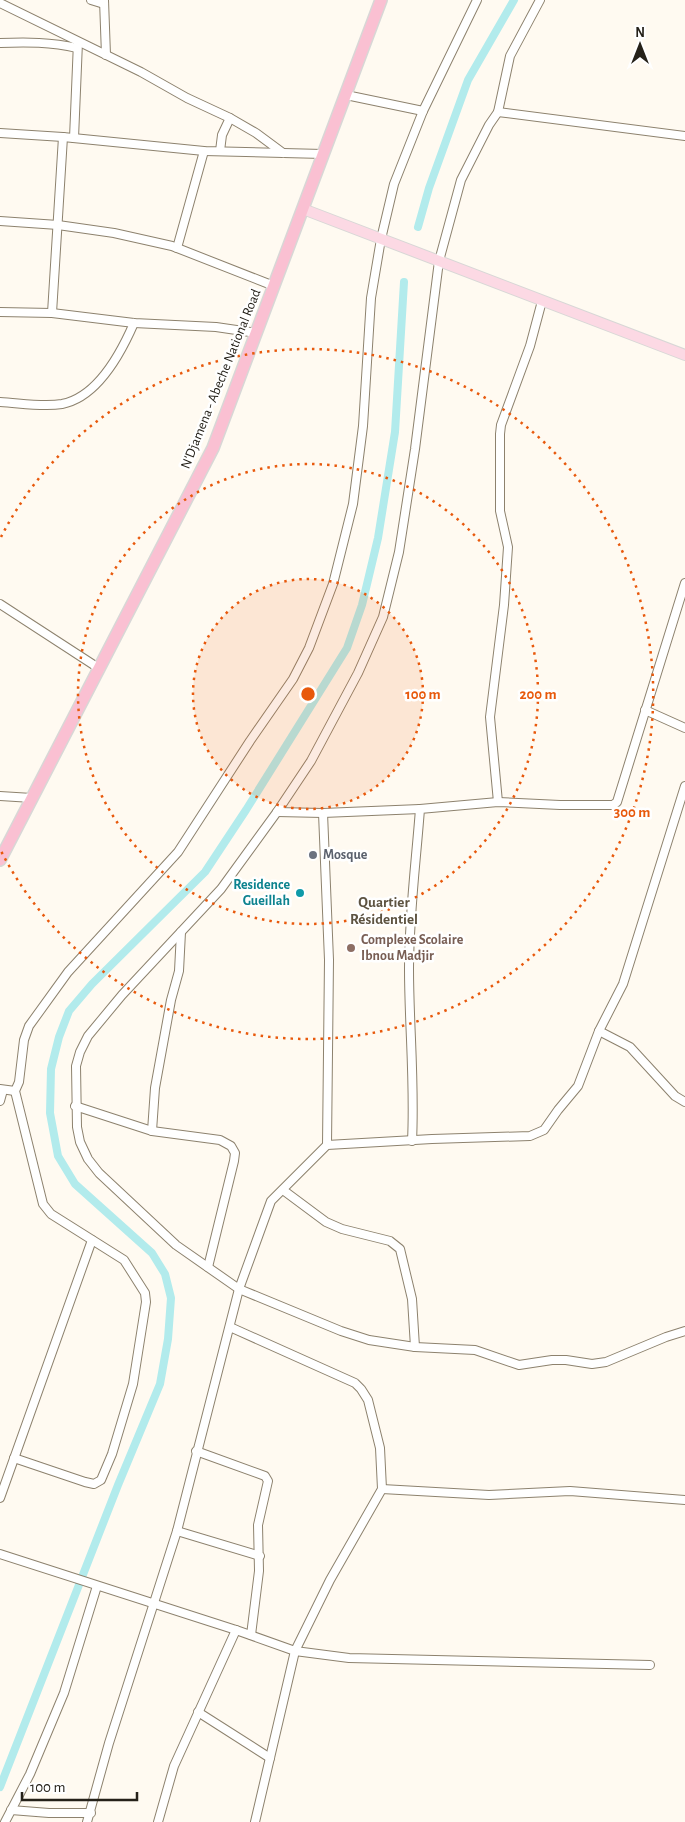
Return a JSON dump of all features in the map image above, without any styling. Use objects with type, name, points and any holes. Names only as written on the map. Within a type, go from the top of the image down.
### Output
[{"type":"highway","name":"N'Djamena - Abeche National Road","points":[[0,860],[213,448],[381,0]]},
{"type":"main road","points":[[303,210],[685,355]]},
{"type":"street","points":[[91,0],[104,2],[106,55]]},
{"type":"street","points":[[14,1458],[85,1482],[94,1484],[101,1480],[112,1454],[133,1384],[146,1302],[145,1293],[124,1260],[46,1209],[15,1091],[19,1082],[24,1040],[29,1026],[68,972],[178,852],[293,679],[309,648],[333,584],[353,504],[363,426],[371,298],[380,239],[394,184],[423,111],[478,0]]},
{"type":"street","points":[[540,0],[510,56],[498,112],[489,125],[461,180],[439,261],[415,449],[399,552],[383,617],[358,673],[311,761],[277,812],[221,889],[128,989],[88,1036],[76,1066],[75,1106],[80,1142],[88,1158],[99,1173],[176,1245],[239,1288],[341,1331],[369,1340],[415,1347],[466,1349],[519,1365],[552,1360],[592,1364],[606,1362],[685,1331]]},
{"type":"street","points":[[0,3],[77,45],[106,55],[187,98],[230,118],[256,133],[283,153]]},
{"type":"street","points":[[0,43],[37,41],[77,45]]},
{"type":"street","points":[[74,138],[77,45]]},
{"type":"street","points":[[346,95],[423,111]]},
{"type":"street","points":[[498,112],[685,136]]},
{"type":"street","points":[[220,151],[222,135],[230,118]]},
{"type":"street","points":[[0,133],[63,137],[204,151],[323,154]]},
{"type":"street","points":[[52,314],[63,137]]},
{"type":"street","points":[[176,248],[204,151]]},
{"type":"street","points":[[0,221],[58,225],[114,233],[176,248],[274,286]]},
{"type":"street","points":[[498,802],[490,717],[504,605],[508,547],[500,511],[500,434],[501,425],[530,346],[542,300]]},
{"type":"street","points":[[0,312],[52,314],[257,333]]},
{"type":"street","points":[[0,402],[40,405],[62,404],[73,400],[98,383],[118,357],[134,323]]},
{"type":"street","points":[[277,812],[323,813],[420,809],[498,802],[613,805],[617,802],[685,583]]},
{"type":"street","points":[[0,604],[100,669]]},
{"type":"street","points":[[645,710],[685,728]]},
{"type":"street","points":[[88,1822],[109,1743],[177,1531],[239,1288],[271,1200],[327,1145],[530,1136],[544,1130],[578,1086],[599,1031],[623,984],[685,786]]},
{"type":"street","points":[[0,796],[32,798]]},
{"type":"street","points":[[412,1141],[414,1109],[409,970],[410,926],[420,809]]},
{"type":"street","points":[[323,813],[329,960],[327,1145]]},
{"type":"street","points":[[152,1131],[155,1088],[171,1000],[179,971],[181,932]]},
{"type":"street","points":[[599,1031],[630,1047],[676,1096],[685,1102]]},
{"type":"street","points":[[0,1100],[2,1090],[15,1091]]},
{"type":"street","points":[[75,1106],[152,1131],[220,1140],[231,1146],[235,1153],[208,1267]]},
{"type":"street","points":[[283,1190],[326,1222],[342,1229],[390,1241],[400,1249],[412,1299],[415,1347]]},
{"type":"street","points":[[0,1498],[92,1240]]},
{"type":"street","points":[[230,1327],[344,1378],[361,1389],[368,1400],[380,1448],[382,1489],[330,1580],[295,1651],[255,1822]]},
{"type":"street","points":[[196,1451],[265,1476],[268,1481],[258,1525],[260,1556],[251,1635]]},
{"type":"street","points":[[382,1489],[489,1495],[570,1491],[685,1500]]},
{"type":"street","points":[[177,1531],[260,1556]]},
{"type":"street","points":[[0,1554],[236,1630],[295,1651],[349,1658],[650,1666]]},
{"type":"street","points":[[5,1822],[30,1774],[64,1693],[97,1586]]},
{"type":"street","points":[[158,1822],[174,1766],[236,1630]]},
{"type":"street","points":[[198,1712],[270,1758]]},
{"type":"street","points":[[11,1810],[49,1813],[91,1813]]},
{"type":"waterway","points":[[418,227],[429,188],[468,80],[514,0]]},
{"type":"waterway","points":[[0,1787],[118,1485],[160,1384],[168,1339],[171,1298],[165,1274],[152,1253],[75,1184],[58,1156],[50,1113],[51,1069],[59,1037],[69,1011],[92,984],[205,872],[347,648],[362,605],[378,538],[395,432],[404,282]]},
{"type":"place","name":"Mosque","points":[[313,855]]},
{"type":"place","name":"Residence Gueillah","points":[[300,893]]},
{"type":"place","name":"Complexe Scolaire Ibnou Madjir","points":[[351,948]]},
{"type":"district","name":"Quartier Résidentiel","points":[[384,910]]}]
